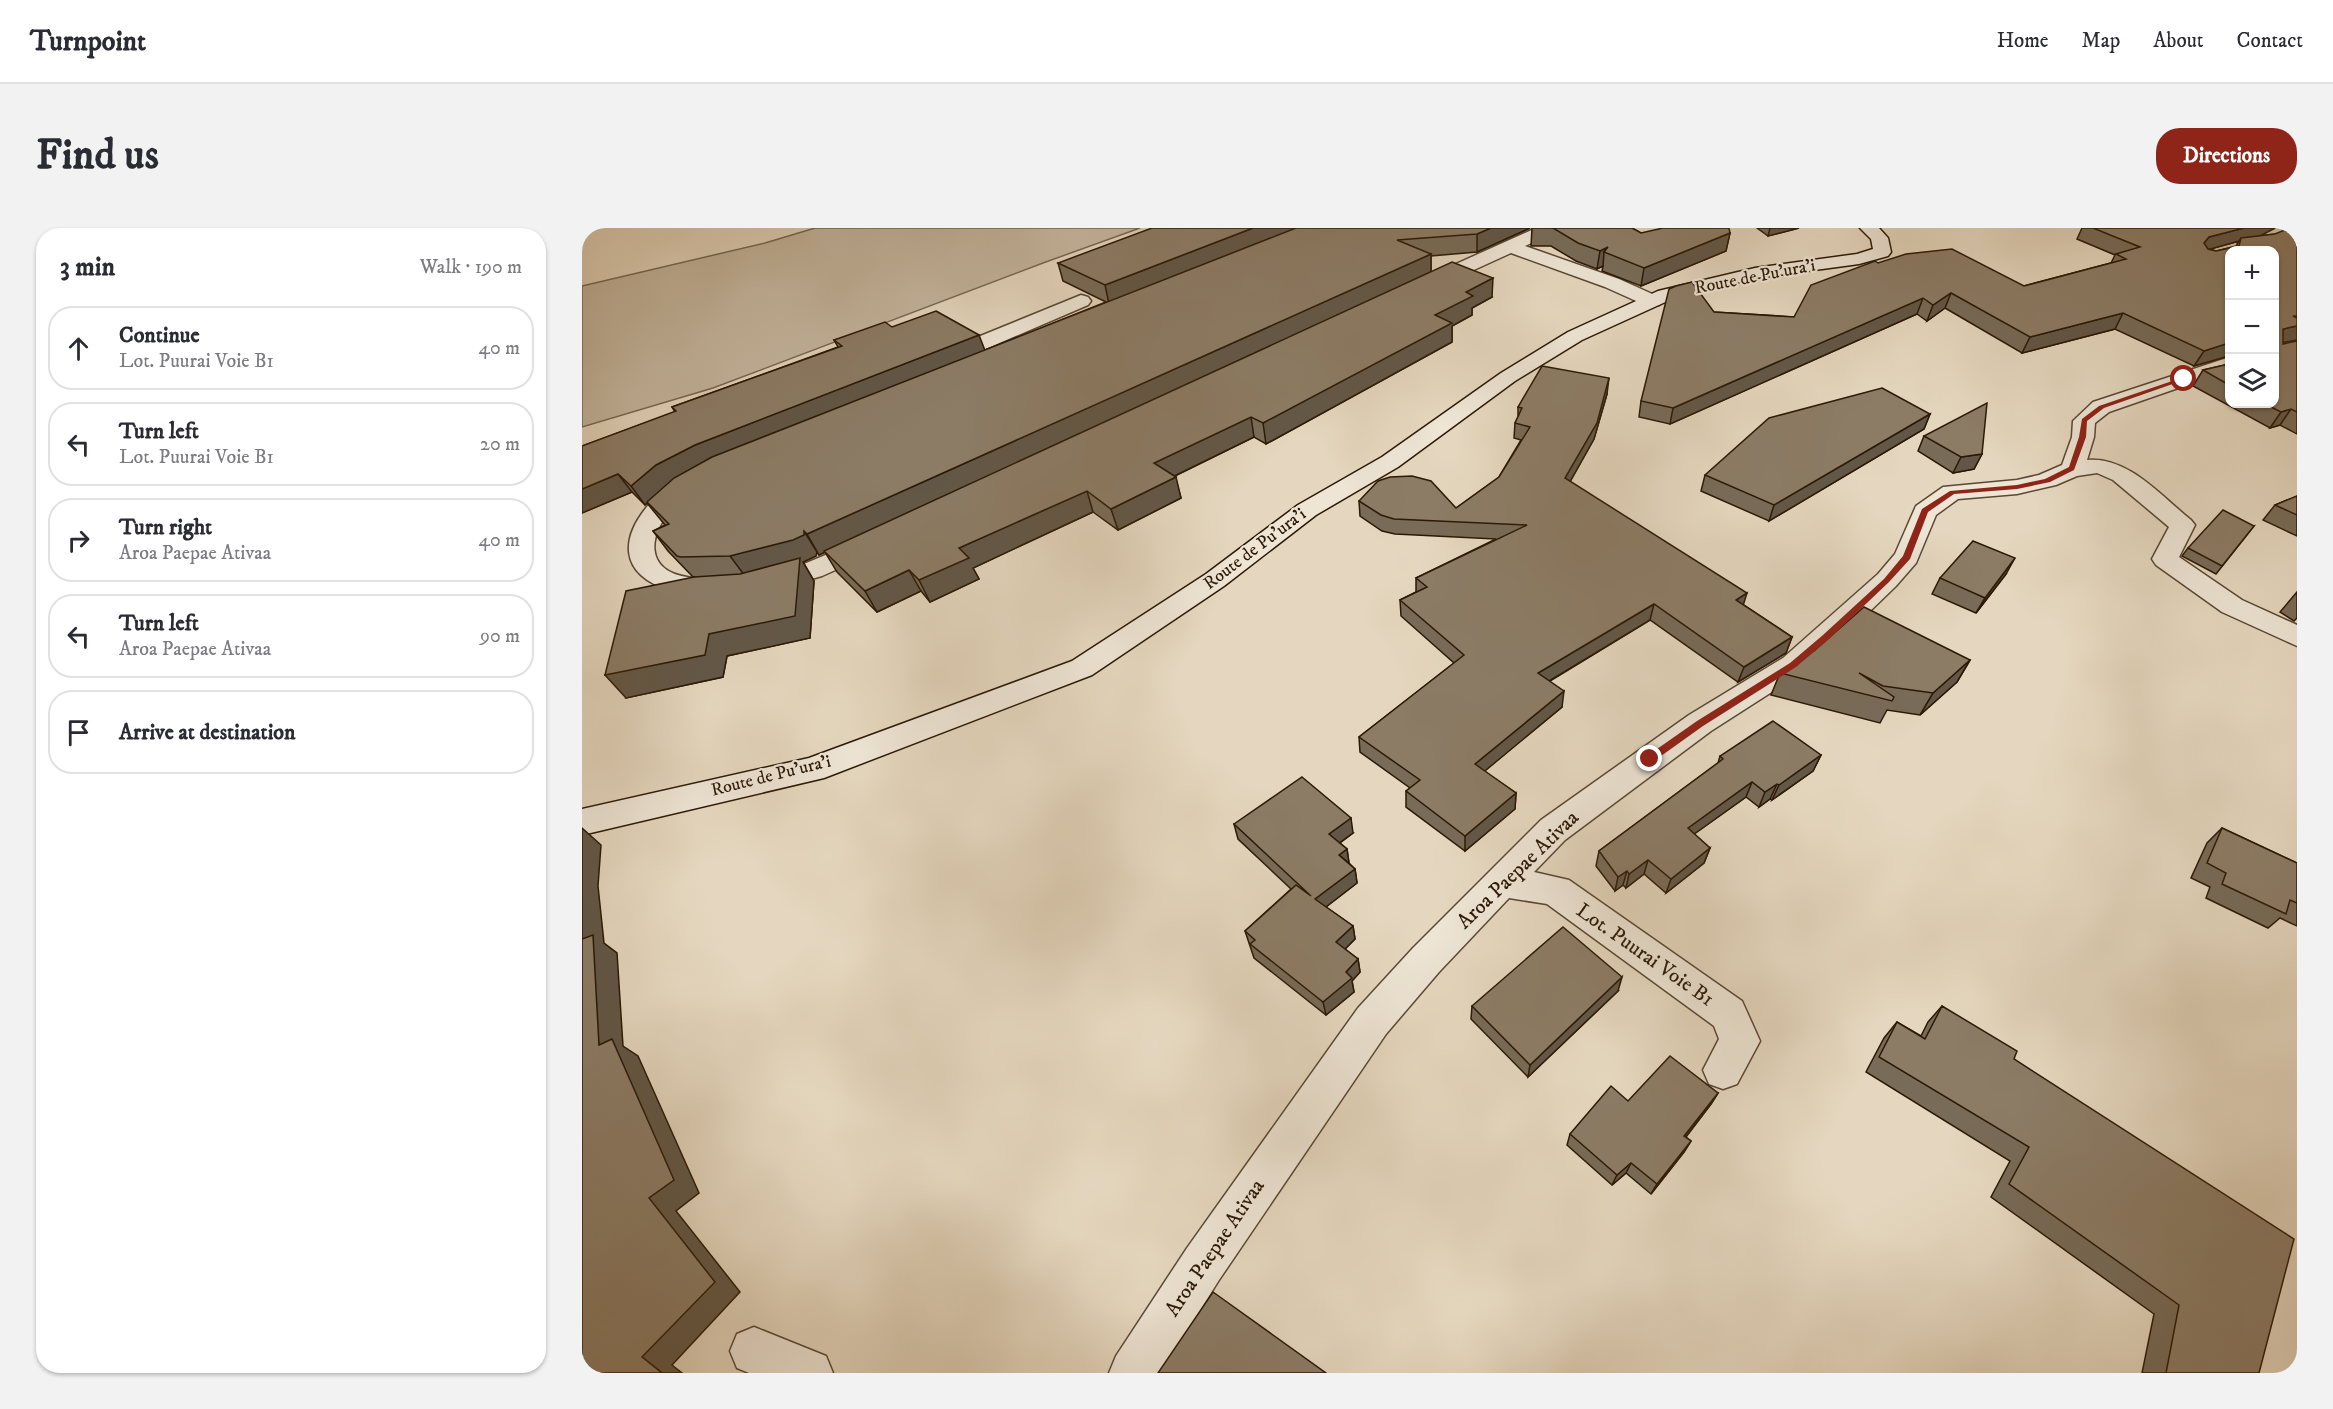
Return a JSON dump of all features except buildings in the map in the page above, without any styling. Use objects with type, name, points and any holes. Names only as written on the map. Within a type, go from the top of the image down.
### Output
[{"type":"street","points":[[1404,295],[1550,228]]},
{"type":"street","name":"Route de Pu'ura'i","points":[[582,822],[813,769],[1082,668],[1215,580],[1307,510],[1390,462],[1508,377],[1575,336],[1665,295],[1755,273],[1859,259],[1882,252],[1879,238],[1869,228]]},
{"type":"street","points":[[1509,246],[1612,283],[1652,301]]},
{"type":"street","points":[[997,359],[955,375],[972,358],[971,349],[980,343],[1082,301]]},
{"type":"street","points":[[2225,364],[2101,407],[2084,421],[2083,437],[2072,469],[2100,466],[2121,475],[2182,525],[2165,559],[2232,606],[2297,636]]},
{"type":"street","name":"Aroa Paepae Ativaa","points":[[1133,1373],[1203,1264],[1372,1021],[1426,960],[1553,830],[1700,723],[1793,665],[1887,580],[1907,557],[1925,511],[1952,492],[2017,487],[2047,480],[2072,469]]},
{"type":"street","points":[[706,475],[663,501],[640,535],[640,556],[649,571],[666,582],[696,588],[729,588],[784,579],[850,555],[888,536]]},
{"type":"street","name":"Lot. Puurai Voie B1","points":[[1502,882],[1556,891],[1728,1014],[1740,1041],[1723,1070]]},
{"type":"street","points":[[754,1351],[809,1373]]},
{"type":"shaded area","points":[[815,228],[1140,228],[713,388],[582,427],[582,286],[765,243]]},
{"type":"route","points":[[1650,759],[1700,723],[1793,665],[1826,637],[1887,580],[1907,557],[1925,511],[1952,492],[2017,487],[2047,480],[2072,469],[2083,437],[2084,421],[2101,407],[2184,379]]}]
